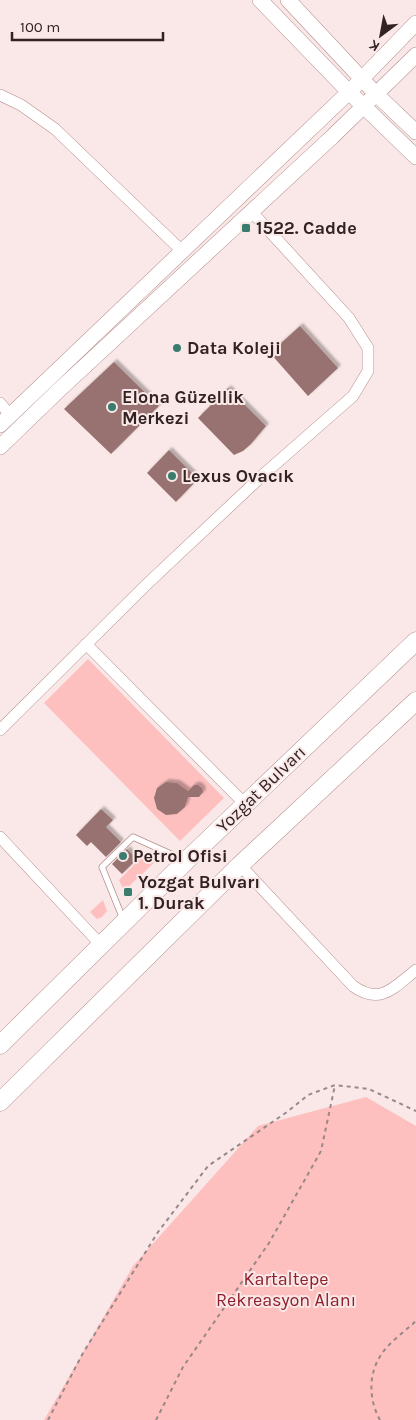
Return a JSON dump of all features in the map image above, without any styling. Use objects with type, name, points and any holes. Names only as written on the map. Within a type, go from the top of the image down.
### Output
[{"type":"main road","points":[[260,0],[349,92],[416,157]]},
{"type":"main road","points":[[288,0],[375,93],[416,132]]},
{"type":"main road","points":[[5,420],[349,92],[416,23]]},
{"type":"main road","points":[[0,448],[59,390],[416,55]]},
{"type":"main road","name":"Yozgat Bulvarı","points":[[0,1045],[186,861],[416,641]]},
{"type":"main road","points":[[0,1102],[240,865],[416,701]]},
{"type":"street","points":[[0,96],[27,109],[55,129],[182,251]]},
{"type":"street","points":[[0,730],[147,584],[264,474],[353,396],[368,371],[368,348],[350,318],[251,211]]},
{"type":"street","points":[[0,404],[5,420]]},
{"type":"street","points":[[86,644],[245,804]]},
{"type":"street","points":[[0,837],[101,944]]},
{"type":"street","points":[[240,865],[353,986],[364,993],[374,995],[387,993],[416,970]]},
{"type":"lane","points":[[124,922],[102,867],[134,837],[186,861]]},
{"type":"path","points":[[48,1420],[83,1353],[158,1232],[208,1166],[287,1112],[308,1095],[335,1085],[369,1089],[416,1110]]},
{"type":"path","points":[[156,1420],[183,1367],[269,1243],[320,1151],[335,1085]]},
{"type":"path","points":[[380,1420],[374,1410],[371,1394],[378,1360],[394,1340],[416,1321]]},
{"type":"green space","points":[[88,659],[224,798],[180,841],[44,703]]},
{"type":"green space","points":[[145,854],[156,861],[124,891],[119,880]]},
{"type":"green space","points":[[103,900],[107,911],[102,917],[97,919],[90,912]]},
{"type":"green space","name":"Kartaltepe Rekreasyon Alanı","points":[[366,1097],[416,1126],[416,1420],[44,1420],[133,1266],[258,1126]]},
{"type":"building","points":[[300,326],[338,368],[308,396],[270,353]]},
{"type":"building","name":"Elona Güzellik Merkezi","points":[[114,362],[159,406],[111,454],[64,409]]},
{"type":"building","points":[[228,388],[266,426],[251,444],[243,451],[234,455],[198,418]]},
{"type":"building","name":"Lexus Ovacık","points":[[169,450],[198,479],[176,502],[147,473]]},
{"type":"building","points":[[166,782],[177,783],[188,791],[194,785],[198,785],[202,788],[203,792],[199,797],[188,797],[185,807],[177,814],[166,815],[157,809],[154,798],[157,788]]},
{"type":"building","points":[[101,809],[113,820],[106,827],[121,842],[106,857],[91,842],[87,846],[76,835]]},
{"type":"building","points":[[127,849],[137,859],[122,874],[112,864]]},
{"type":"place","name":"1522. Cadde","points":[[246,228]]},
{"type":"place","name":"Data Koleji","points":[[177,348]]},
{"type":"place","name":"Elona Güzellik Merkezi","points":[[112,407]]},
{"type":"place","name":"Lexus Ovacık","points":[[172,476]]},
{"type":"place","name":"Petrol Ofisi","points":[[123,856]]},
{"type":"place","name":"Yozgat Bulvarı 1. Durak","points":[[128,892]]}]
